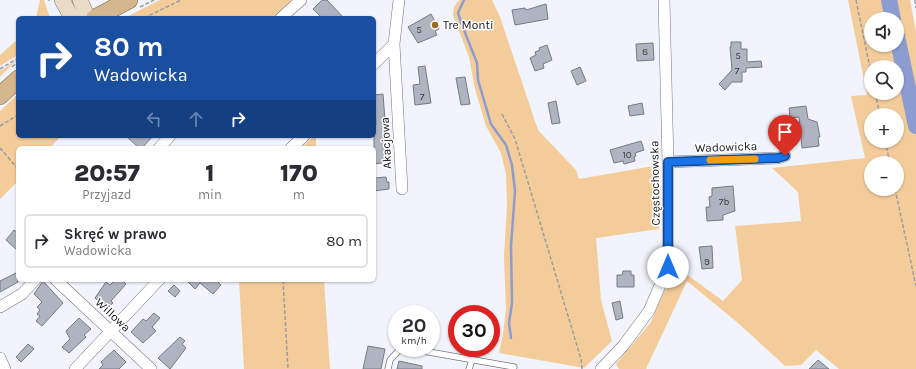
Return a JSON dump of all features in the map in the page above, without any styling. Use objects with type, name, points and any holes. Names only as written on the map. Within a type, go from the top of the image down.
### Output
[{"type":"main road","points":[[53,0],[70,16]]},
{"type":"main road","points":[[80,0],[87,16]]},
{"type":"main road","points":[[99,16],[129,0]]},
{"type":"main road","points":[[0,96],[16,81]]},
{"type":"street","points":[[283,16],[301,0]]},
{"type":"street","name":"Akacjowa","points":[[399,0],[394,44],[402,189]]},
{"type":"street","name":"Częstochowska","points":[[601,369],[623,346],[649,311],[668,267],[668,162],[664,0]]},
{"type":"street","points":[[376,62],[394,44]]},
{"type":"street","points":[[161,146],[168,138]]},
{"type":"street","points":[[293,146],[302,138]]},
{"type":"street","name":"Wadowicka","points":[[668,162],[778,158],[785,156]]},
{"type":"street","points":[[0,307],[22,294],[33,282]]},
{"type":"street","name":"Willowa","points":[[58,282],[151,369]]},
{"type":"street","points":[[75,369],[157,282]]},
{"type":"street","points":[[0,358],[4,369]]},
{"type":"lane","points":[[440,354],[522,369]]},
{"type":"lane","points":[[388,369],[390,360],[393,357]]},
{"type":"lane","points":[[469,369],[472,360]]},
{"type":"path","points":[[148,16],[181,0]]},
{"type":"path","points":[[856,0],[868,60]]},
{"type":"path","points":[[915,0],[916,8]]},
{"type":"path","points":[[0,68],[16,59]]},
{"type":"path","points":[[502,114],[515,139],[581,359],[582,369]]},
{"type":"path","points":[[0,126],[16,116]]},
{"type":"path","points":[[0,148],[16,167]]},
{"type":"path","points":[[897,196],[916,286]]},
{"type":"path","points":[[283,282],[288,369]]},
{"type":"shaded area","points":[[40,0],[44,0],[49,16],[36,16]]},
{"type":"shaded area","points":[[160,0],[292,0],[276,16],[128,16]]},
{"type":"shaded area","points":[[459,0],[492,0],[500,17],[538,130],[576,170],[579,179],[659,165],[659,229],[596,238],[601,300],[612,341],[584,368],[500,353],[506,309],[504,257],[507,204],[506,174],[501,153],[486,126],[475,89],[469,57],[453,15],[454,7]]},
{"type":"shaded area","points":[[848,0],[910,0],[916,32],[916,369],[839,369],[816,350],[801,365],[785,366],[738,323],[687,281],[646,369],[619,369],[616,364],[651,322],[663,294],[677,273],[678,268],[723,301],[742,280],[735,226],[801,221],[798,192],[772,168],[864,158],[864,196],[904,196],[904,156],[865,156],[851,96],[864,95],[864,100],[904,100],[904,60],[864,60],[864,80]]},
{"type":"shaded area","points":[[16,41],[16,56],[0,66],[0,55]]},
{"type":"shaded area","points":[[16,61],[0,77],[0,71]]},
{"type":"shaded area","points":[[16,96],[16,138],[59,138],[52,146],[16,146],[16,183],[0,199],[0,111]]},
{"type":"shaded area","points":[[312,138],[316,138],[316,146],[303,146]]},
{"type":"shaded area","points":[[239,282],[324,282],[330,369],[244,369]]},
{"type":"building","points":[[322,0],[327,0],[342,16],[320,16],[313,9]]},
{"type":"building","points":[[546,4],[548,19],[515,25],[512,10],[525,8],[526,10]]},
{"type":"building","points":[[431,14],[439,29],[435,31],[437,35],[418,43],[408,27]]},
{"type":"building","points":[[731,42],[741,42],[741,49],[747,49],[747,62],[761,61],[762,67],[746,68],[746,72],[742,72],[742,82],[732,82],[725,90],[719,84],[732,70]]},
{"type":"building","points":[[653,43],[654,60],[637,61],[636,44]]},
{"type":"building","points":[[547,45],[552,60],[543,64],[544,68],[535,71],[530,58],[536,55],[535,52],[540,50],[539,48]]},
{"type":"building","points":[[425,66],[431,103],[415,105],[413,85],[420,84],[418,67]]},
{"type":"building","points":[[580,67],[586,81],[577,85],[571,71]]},
{"type":"building","points":[[465,77],[470,104],[461,105],[456,78]]},
{"type":"building","points":[[383,94],[388,160],[382,160],[382,163],[376,164],[376,146],[374,146],[374,138],[376,138],[376,95]]},
{"type":"building","points":[[556,101],[560,123],[552,124],[548,103]]},
{"type":"building","points":[[642,103],[644,114],[630,116],[628,106]]},
{"type":"building","points":[[806,106],[808,119],[817,122],[820,137],[818,137],[819,146],[802,148],[799,117],[790,118],[789,108]]},
{"type":"building","points":[[128,138],[151,138],[144,146],[137,146]]},
{"type":"building","points":[[641,141],[644,150],[635,153],[635,161],[624,164],[623,161],[614,163],[610,150]]},
{"type":"building","points":[[386,177],[387,182],[389,182],[389,189],[376,191],[376,178]]},
{"type":"building","points":[[733,186],[735,211],[723,215],[723,220],[707,221],[706,207],[710,207],[709,197],[712,196],[712,188]]},
{"type":"building","points":[[14,230],[16,232],[16,249],[6,240]]},
{"type":"building","points":[[712,246],[713,268],[702,269],[699,247]]},
{"type":"building","points":[[623,271],[631,271],[631,275],[634,275],[634,287],[617,287],[617,275],[622,275]]},
{"type":"building","points":[[16,273],[16,282],[18,282],[0,292],[0,281]]},
{"type":"building","points":[[42,282],[44,282],[63,303],[42,326],[36,321],[40,316],[37,314],[40,310],[37,307],[42,302],[34,294]]},
{"type":"building","points":[[106,282],[110,285],[113,282],[124,282],[126,284],[111,301],[113,303],[106,309],[95,298]]},
{"type":"building","points":[[188,282],[218,282],[221,285],[213,294],[200,283],[195,289]]},
{"type":"building","points":[[174,285],[180,291],[175,297],[168,291]]},
{"type":"building","points":[[620,301],[623,318],[616,320],[612,303]]},
{"type":"building","points":[[154,313],[160,318],[152,327],[156,331],[143,343],[131,332],[143,319],[146,321]]},
{"type":"building","points":[[79,318],[91,329],[84,335],[86,337],[69,353],[62,347],[70,339],[66,331]]},
{"type":"building","points":[[180,337],[185,341],[182,344],[186,348],[170,369],[158,358]]},
{"type":"building","points":[[28,344],[34,349],[21,362],[16,357]]},
{"type":"building","points":[[368,346],[385,349],[381,369],[363,369]]},
{"type":"building","points":[[114,350],[126,362],[119,369],[99,369],[103,365],[101,362]]},
{"type":"building","points":[[818,360],[829,369],[809,369]]},
{"type":"building","points":[[399,361],[422,366],[422,369],[397,369]]},
{"type":"waterway","points":[[464,0],[458,13],[477,63],[478,80],[491,124],[506,145],[512,165],[515,191],[511,246],[512,303],[509,323],[511,338]]},
{"type":"waterway","points":[[889,0],[892,12]]},
{"type":"waterway","points":[[900,52],[916,126]]},
{"type":"slow traffic","points":[[710,160],[755,159]]},
{"type":"place","name":"Tre Monti","points":[[435,25]]},
{"type":"route","points":[[668,267],[668,162],[778,158],[785,156]]}]
